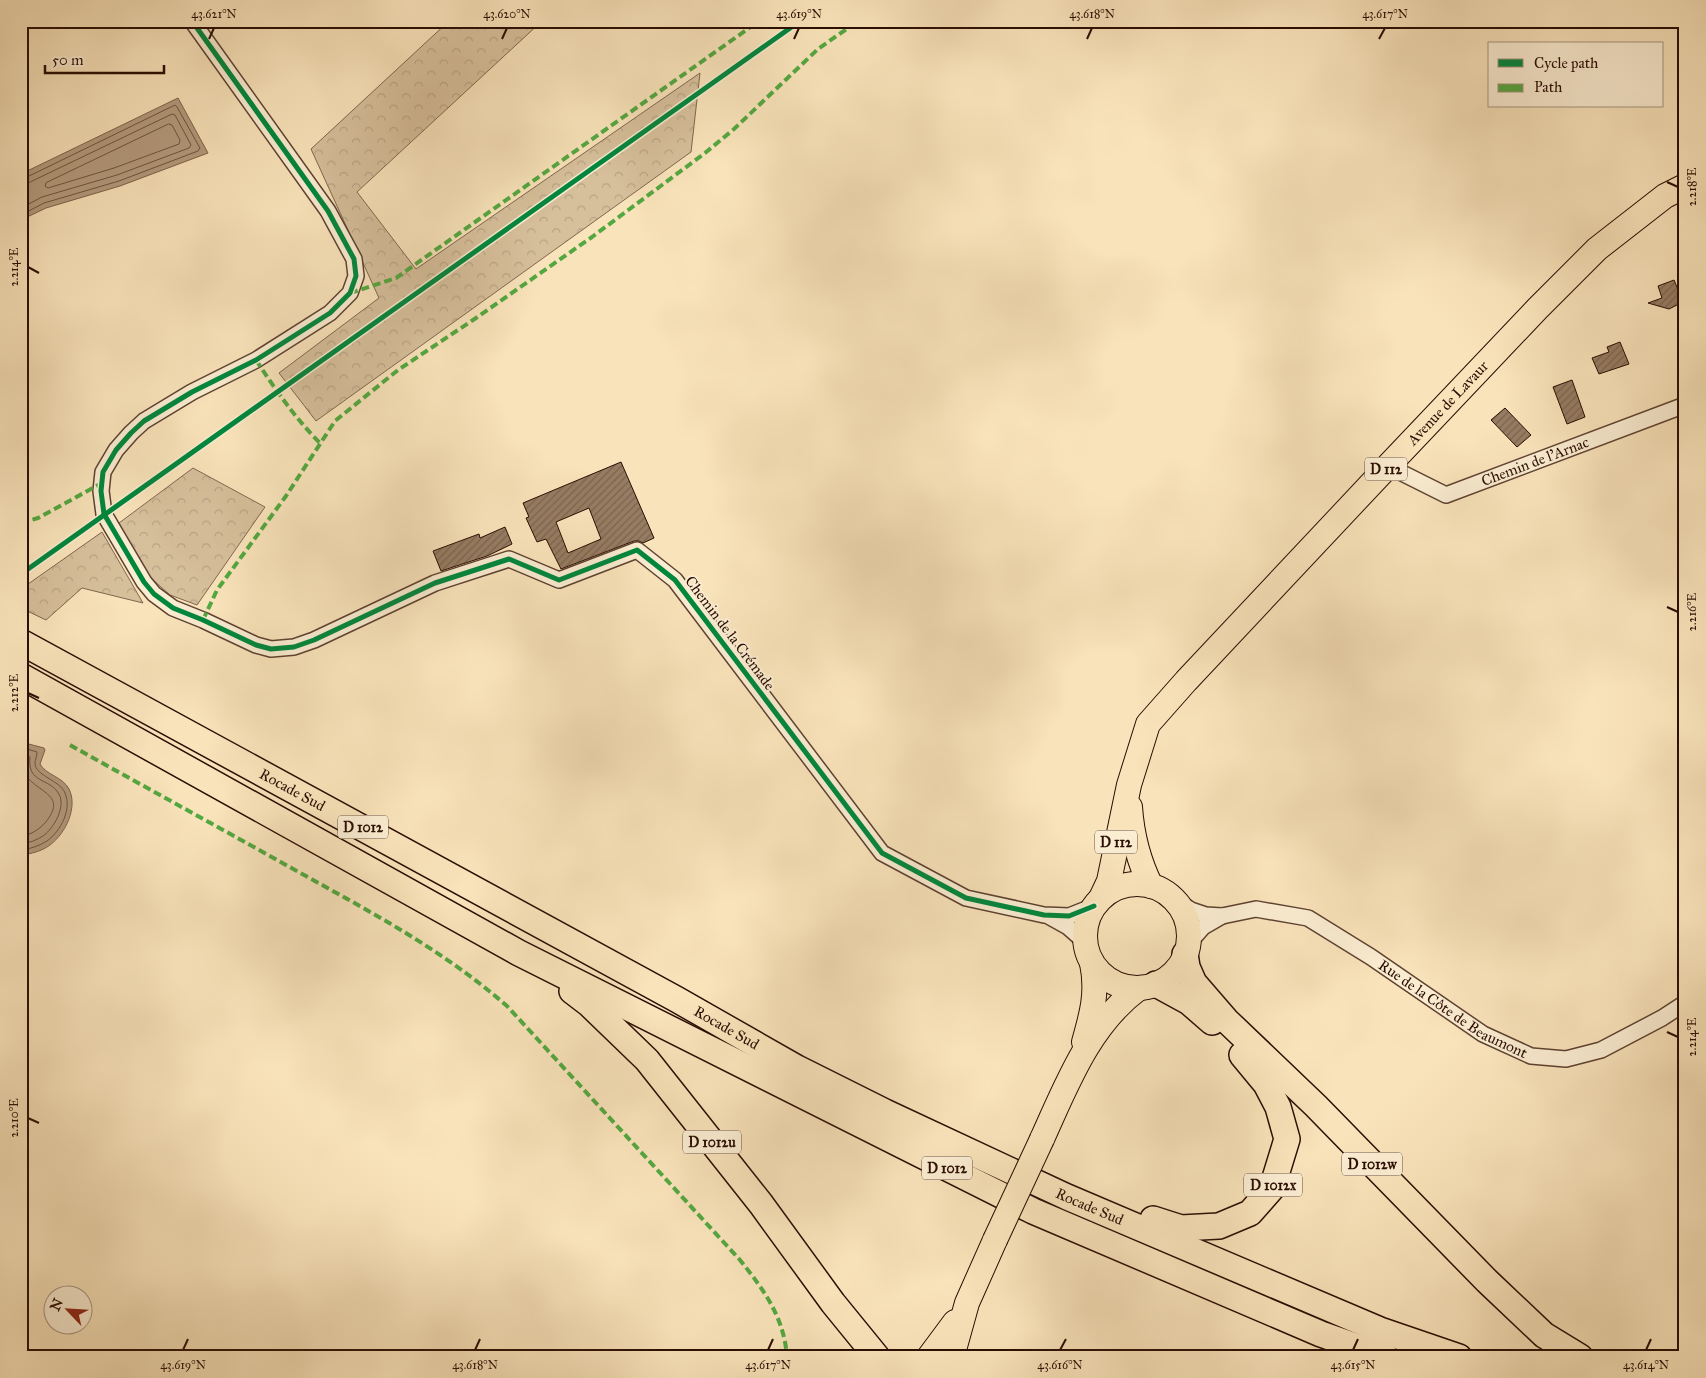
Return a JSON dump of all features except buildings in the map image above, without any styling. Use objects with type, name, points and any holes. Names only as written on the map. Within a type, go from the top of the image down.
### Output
[{"type":"highway","points":[[21,630],[32,637],[49,656]]},
{"type":"highway","name":"Rocade Sud","points":[[21,642],[676,998],[797,1068],[885,1112],[1067,1196],[1380,1330],[1460,1357]]},
{"type":"highway","name":"Rocade Sud","points":[[21,676],[519,953],[1033,1211],[1321,1334],[1386,1357]]},
{"type":"highway","name":"D 1012w","points":[[1187,949],[1188,967],[1194,983],[1226,1020],[1316,1106],[1486,1281],[1544,1334],[1580,1357]]},
{"type":"highway","name":"D 1012u","points":[[519,953],[589,1004],[647,1060],[761,1204],[833,1303],[877,1357]]},
{"type":"highway","name":"D 1012x","points":[[1067,1196],[1103,1204],[1181,1228],[1219,1226],[1250,1213],[1272,1188],[1287,1139],[1278,1107],[1266,1084],[1216,1025],[1189,1002],[1148,986]]},
{"type":"main road","name":"Avenue de Lavaur","points":[[1129,785],[1148,724],[1192,674],[1538,308],[1597,249],[1665,196],[1685,186]]},
{"type":"main road","name":"D 112","points":[[1129,785],[1133,838],[1138,856],[1151,886]]},
{"type":"main road","name":"D 112","points":[[1097,902],[1109,881],[1129,785]]},
{"type":"main road","points":[[952,1357],[967,1304],[1080,1056],[1094,1002],[1095,982],[1085,930],[1088,917],[1097,902],[1111,890],[1124,885],[1138,884],[1151,886],[1163,891],[1174,900],[1183,912],[1188,928],[1187,949],[1179,967],[1168,977],[1148,986],[1116,1008],[1080,1056]]},
{"type":"main road","points":[[1088,952],[1100,974],[1112,982],[1125,987],[1148,986]]},
{"type":"main road","points":[[929,1357],[967,1304]]},
{"type":"street","name":"Chemin de la Crémade","points":[[192,21],[328,211],[354,259],[356,276],[350,293],[330,313],[256,360],[160,411],[131,433],[116,450],[103,472],[101,491],[104,514],[144,582],[154,594],[172,608],[264,648],[283,649],[314,640],[436,583],[509,559],[559,580],[637,550],[675,580],[882,852],[966,898],[1044,915]]},
{"type":"street","name":"Chemin de l'Arnac","points":[[1388,466],[1446,495],[1685,405]]},
{"type":"street","name":"Rue de la Côte de Beaumont","points":[[1174,900],[1191,910],[1206,915],[1222,916],[1256,909],[1308,918],[1371,957],[1483,1034],[1531,1056],[1566,1059],[1601,1050],[1662,1018],[1685,1003]]},
{"type":"street","points":[[1044,915],[1069,916],[1097,902]]},
{"type":"street","points":[[1044,915],[1068,926],[1088,952]]},
{"type":"street","name":"Rue de la Côte de Beaumont","points":[[1187,949],[1203,927],[1222,916]]},
{"type":"green space","points":[[449,21],[542,21],[357,192],[416,269],[700,73],[691,152],[316,421],[279,373],[379,298],[311,149]]},
{"type":"green space","points":[[193,468],[265,507],[197,605],[170,595],[152,579],[115,526]]},
{"type":"green space","points":[[102,532],[143,603],[82,588],[46,620],[21,608],[21,589]]},
{"type":"water","points":[[178,98],[208,153],[120,186],[46,208],[21,220],[21,174]]},
{"type":"water","points":[[21,742],[44,748],[40,764],[46,771],[66,785],[69,789],[72,804],[69,819],[56,840],[40,851],[21,855]]},
{"type":"marked path","points":[[350,293],[396,278],[759,21]]},
{"type":"marked path","points":[[203,620],[217,590],[286,496],[335,421],[398,370],[592,237],[705,153],[734,129],[818,49],[858,21]]},
{"type":"marked path","points":[[256,360],[302,424],[320,443]]},
{"type":"marked path","points":[[21,523],[38,518],[102,483]]},
{"type":"marked path","points":[[70,745],[405,932],[457,967],[507,1006],[740,1260],[765,1293],[777,1317],[782,1329],[787,1357]]},
{"type":"cycle path","points":[[192,21],[328,211],[354,259],[356,276],[350,293],[330,313],[256,360],[192,392],[144,421],[116,450],[103,472],[101,491],[104,514],[144,582],[154,594],[173,608],[256,645],[271,649],[294,647],[314,640],[435,583],[509,559],[559,580],[637,550],[675,580],[882,853],[966,898],[1044,915],[1069,916],[1094,906]]},
{"type":"cycle path","points":[[21,574],[800,21]]}]
